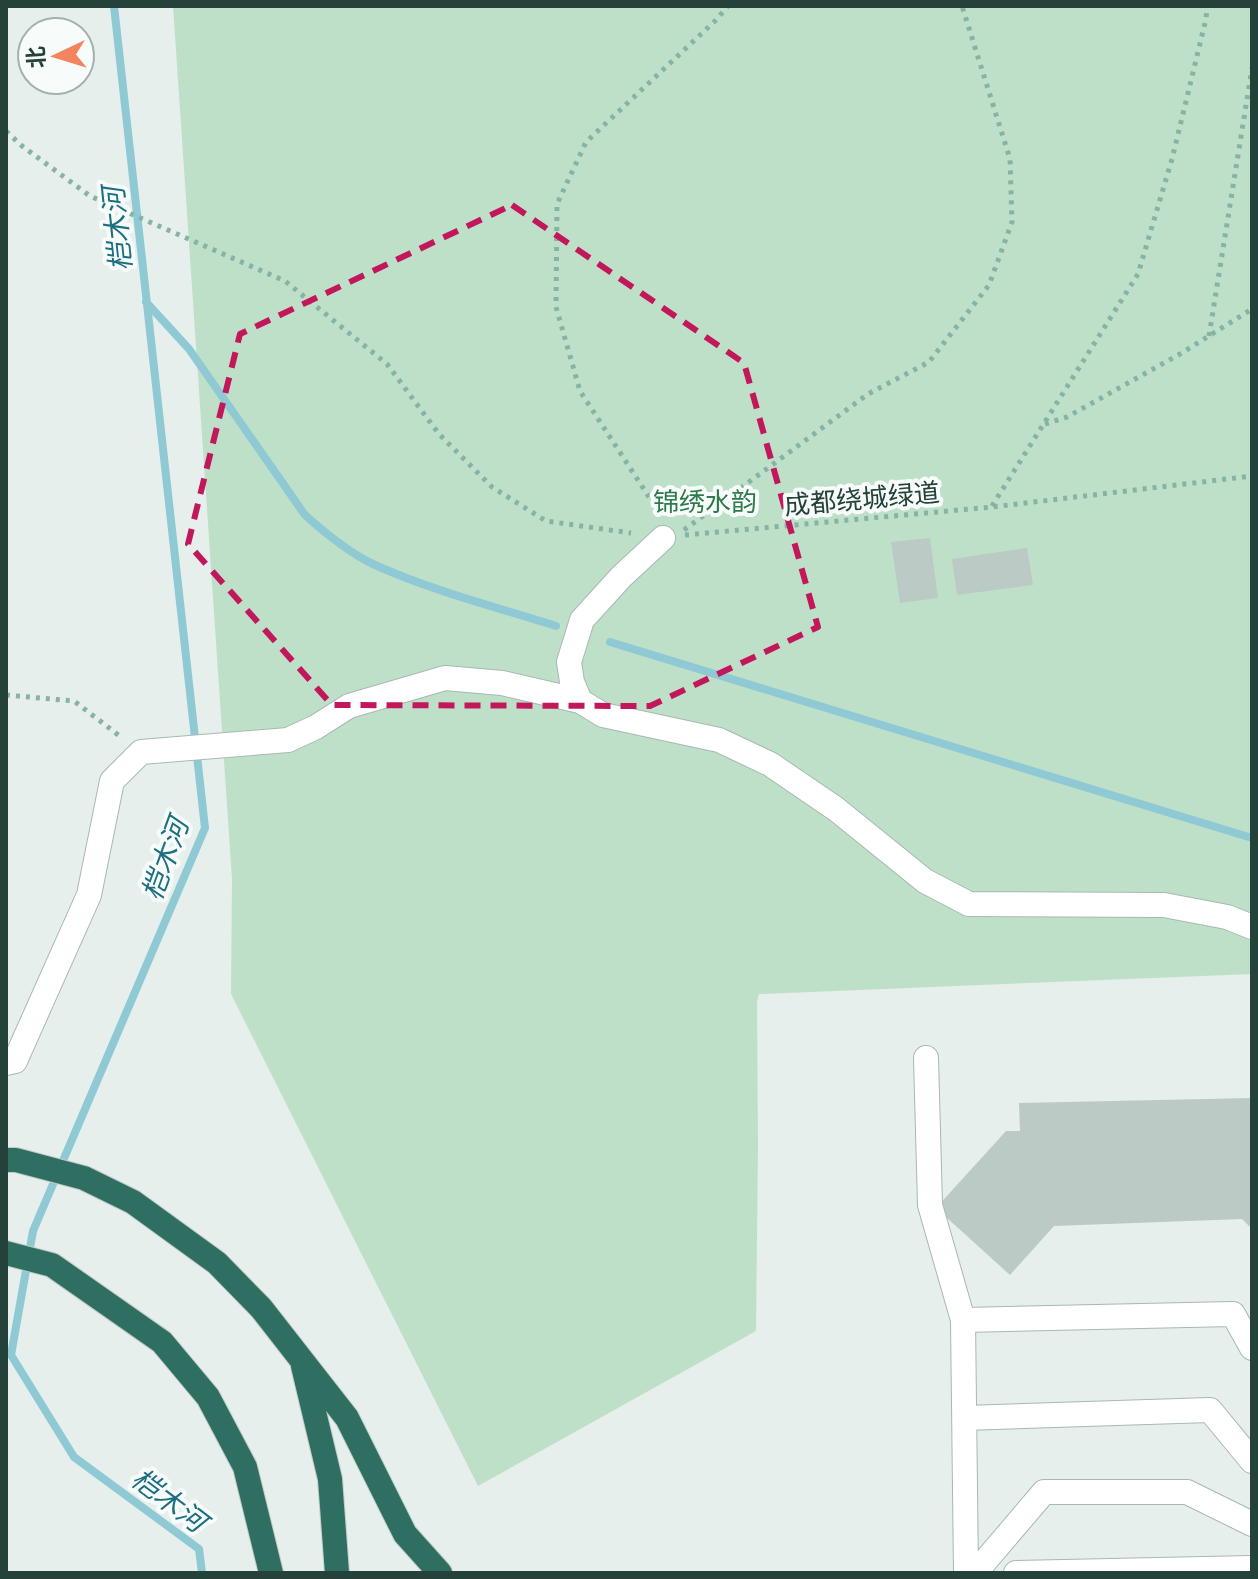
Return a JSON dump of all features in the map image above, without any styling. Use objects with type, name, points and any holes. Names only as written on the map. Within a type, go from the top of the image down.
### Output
[{"type":"highway","points":[[6,1160],[84,1178],[133,1202],[217,1263],[261,1308],[347,1418],[405,1534],[440,1573]]},
{"type":"highway","points":[[6,1253],[52,1265],[162,1342],[208,1397],[245,1467],[271,1573]]},
{"type":"highway","points":[[300,1356],[330,1479],[337,1573]]},
{"type":"lane","points":[[580,701],[572,682],[569,662],[582,620],[621,577],[669,537]]},
{"type":"lane","points":[[6,1063],[15,1061],[89,895],[112,781],[141,752],[288,740],[349,706],[445,678],[502,683],[580,701],[603,715],[719,740],[770,764],[836,809],[925,881],[969,904],[1164,905],[1227,917],[1252,927]]},
{"type":"lane","points":[[926,1058],[930,1205],[963,1320],[966,1573]]},
{"type":"lane","points":[[963,1320],[1233,1314],[1252,1348]]},
{"type":"lane","points":[[965,1418],[1210,1410],[1252,1461]]},
{"type":"lane","points":[[975,1573],[1044,1492],[1187,1492],[1252,1524]]},
{"type":"lane","points":[[1016,1573],[1252,1568]]},
{"type":"path","points":[[728,6],[586,142],[557,204],[556,307],[580,391],[669,537],[868,394],[929,362],[989,285],[1012,222],[1010,159],[962,6]]},
{"type":"path","points":[[992,507],[1138,274],[1172,159],[1207,6]]},
{"type":"path","points":[[1209,336],[1252,67]]},
{"type":"path","name":"成都绕城绿道","points":[[6,131],[90,196],[285,281],[387,364],[439,434],[492,487],[546,521],[669,537],[992,507],[1252,476]]},
{"type":"path","points":[[1044,424],[1067,417],[1252,309]]},
{"type":"path","points":[[6,695],[74,701],[141,752]]},
{"type":"highlighted area","points":[[512,205],[744,363],[818,627],[650,706],[332,705],[188,544],[240,334]]},
{"type":"green space","name":"锦绣水韵","points":[[173,6],[1252,6],[1252,974],[759,994],[756,1331],[478,1486],[231,994],[232,879]]},
{"type":"building","points":[[930,538],[938,598],[900,603],[891,542]]},
{"type":"building","points":[[1027,548],[1033,585],[957,595],[952,559]]},
{"type":"building","points":[[1252,1098],[1252,1229],[1242,1219],[1054,1226],[1010,1275],[936,1208],[1006,1131],[1020,1131],[1019,1103]]},
{"type":"waterway","name":"桤木河","points":[[114,6],[205,828],[33,1231],[11,1355],[74,1457],[199,1549],[202,1573]]},
{"type":"waterway","points":[[146,302],[189,349],[305,515],[329,536],[365,560],[397,574],[556,626]]},
{"type":"waterway","points":[[610,642],[1252,838]]}]
